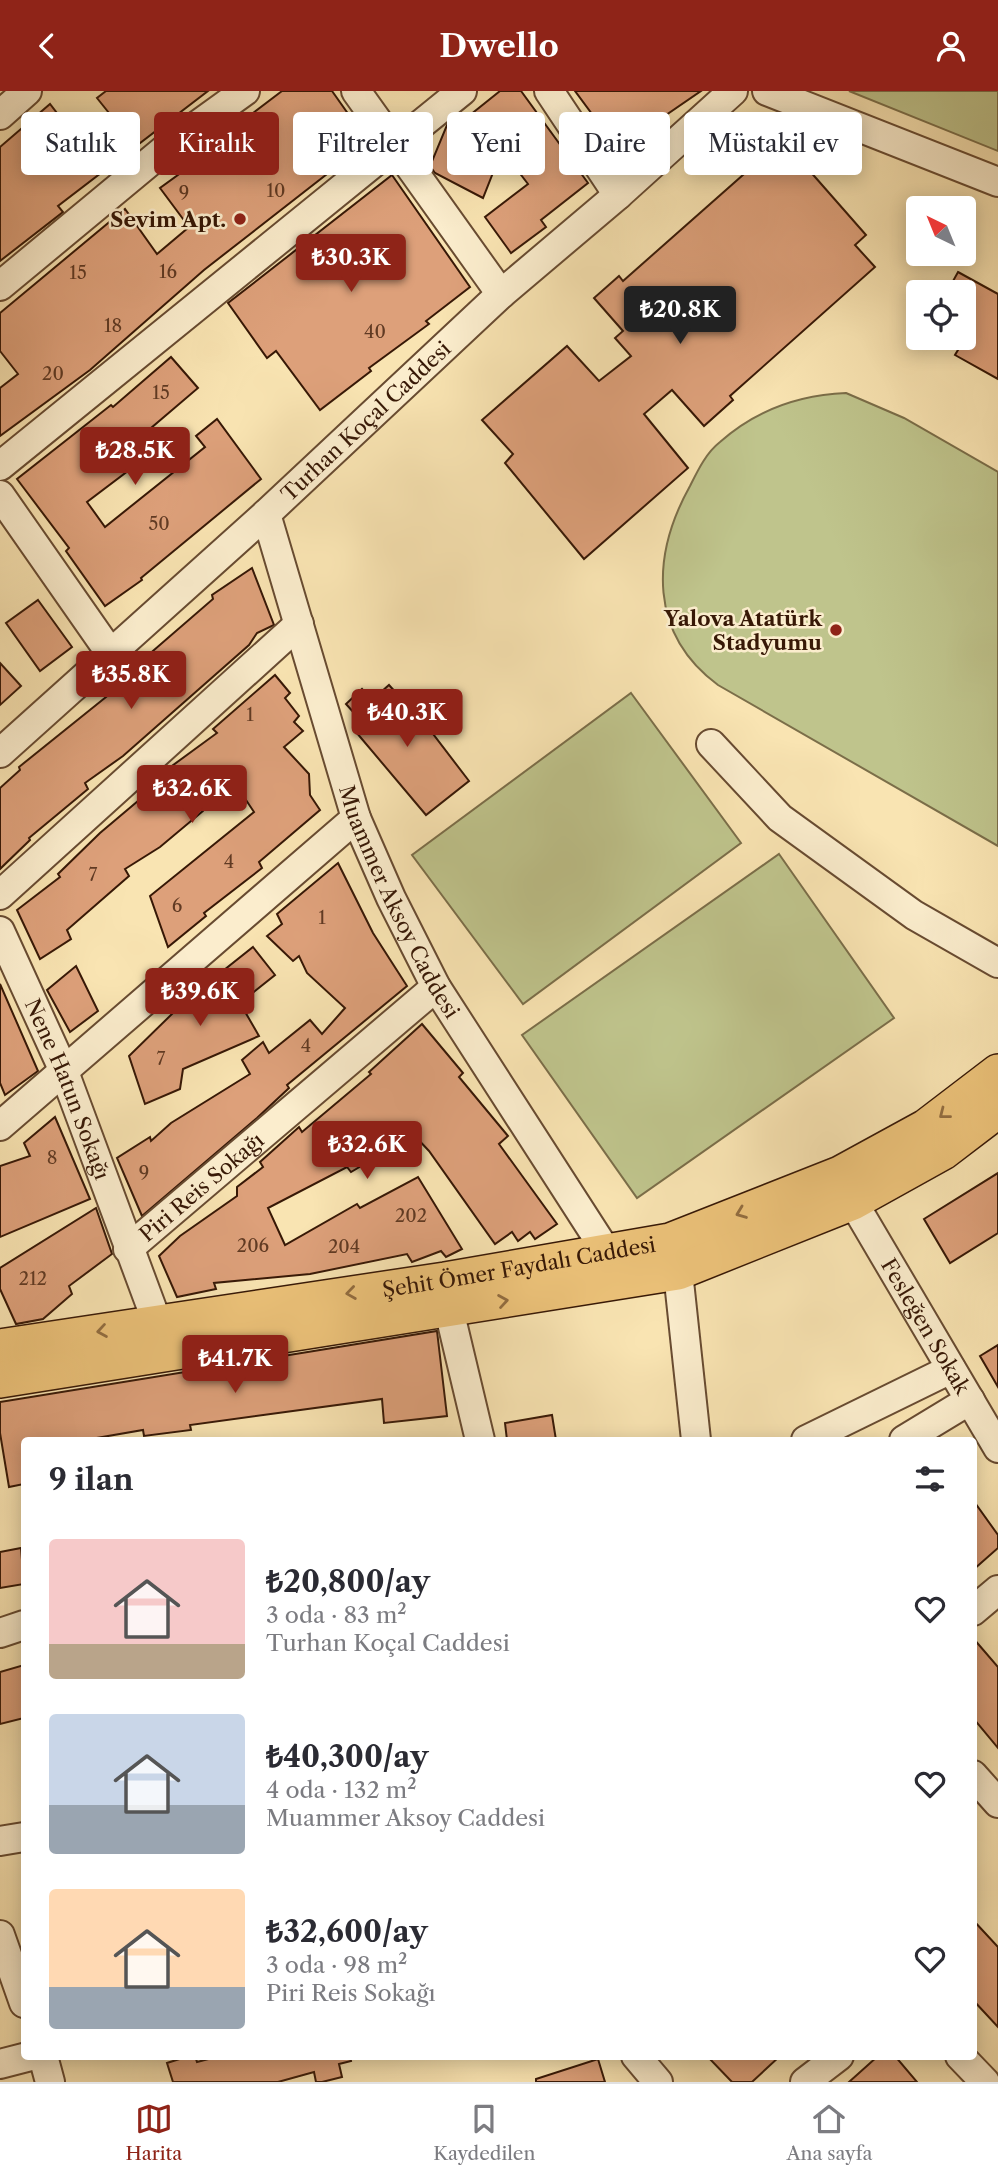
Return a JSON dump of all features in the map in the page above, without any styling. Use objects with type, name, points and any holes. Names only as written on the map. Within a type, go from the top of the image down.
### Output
[{"type":"main road","name":"Şehit Ömer Faydalı Caddesi","points":[[0,1347],[608,1254],[670,1241],[840,1174],[926,1127],[998,1072]]},
{"type":"main road","name":"Şehit Ömer Faydalı Caddesi","points":[[0,1380],[678,1272],[853,1202],[943,1152],[998,1110]]},
{"type":"street","points":[[0,115],[27,91]]},
{"type":"street","points":[[0,286],[170,145],[246,91]]},
{"type":"street","points":[[356,91],[370,112]]},
{"type":"street","points":[[433,113],[462,91]]},
{"type":"street","points":[[549,91],[618,195]]},
{"type":"street","name":"Turhan Koçal Caddesi","points":[[0,754],[266,514],[501,294],[618,195],[733,91]]},
{"type":"street","points":[[767,91],[998,183]]},
{"type":"street","points":[[0,466],[355,175]]},
{"type":"street","points":[[414,175],[501,294]]},
{"type":"street","points":[[0,495],[111,654]]},
{"type":"street","name":"Muammer Aksoy Caddesi","points":[[266,514],[356,818],[391,898],[436,987],[608,1254]]},
{"type":"street","points":[[0,895],[299,624]]},
{"type":"street","points":[[711,744],[780,818],[914,915],[998,963]]},
{"type":"street","points":[[0,1126],[356,818]]},
{"type":"street","name":"Nene Hatun Sokağı","points":[[0,931],[63,1069],[157,1322]]},
{"type":"street","name":"Piri Reis Sokağı","points":[[128,1249],[436,987]]},
{"type":"street","name":"Fesleğen Sokak","points":[[853,1202],[998,1448]]},
{"type":"street","points":[[678,1272],[696,1437]]},
{"type":"street","points":[[449,1310],[479,1437]]},
{"type":"street","points":[[812,1437],[951,1369]]},
{"type":"street","points":[[909,1437],[970,1400]]},
{"type":"street","points":[[977,1608],[998,1590]]},
{"type":"street","points":[[0,1633],[21,1627]]},
{"type":"street","points":[[977,1779],[998,1803]]},
{"type":"street","points":[[0,1841],[21,1838]]},
{"type":"street","points":[[0,1935],[21,1994]]},
{"type":"street","points":[[0,2064],[21,2059]]},
{"type":"street","points":[[44,2060],[50,2082]]},
{"type":"street","points":[[640,2060],[659,2082]]},
{"type":"street","points":[[805,2082],[834,2060]]},
{"type":"street","points":[[964,2060],[985,2082]]},
{"type":"green space","points":[[849,91],[998,91],[998,151]]},
{"type":"green space","name":"Yalova Atatürk Stadyumu","points":[[846,393],[904,418],[998,472],[998,846],[718,685],[695,665],[679,642],[669,618],[664,593],[668,539],[677,513],[699,468],[711,451],[748,421],[778,406],[811,397]]},
{"type":"green space","points":[[631,693],[741,843],[523,1004],[412,855]]},
{"type":"green space","points":[[779,854],[894,1018],[637,1198],[522,1035]]},
{"type":"building","points":[[106,91],[208,91],[181,112],[154,112],[154,132],[140,143],[140,112],[108,112],[97,98]]},
{"type":"building","points":[[282,91],[332,91],[347,112],[293,112],[293,175],[326,175],[204,270],[90,370],[0,436],[0,388],[18,374],[0,351],[0,313],[125,209],[157,254],[189,227],[160,188],[178,175],[279,175],[279,112],[254,112]]},
{"type":"building","points":[[500,91],[521,91],[536,112],[474,112]]},
{"type":"building","points":[[575,91],[701,91],[670,112],[591,112]]},
{"type":"building","points":[[50,104],[56,112],[41,112]]},
{"type":"building","points":[[545,124],[559,143],[559,175],[582,175],[588,183],[541,220],[546,227],[511,253],[485,217],[528,184],[521,175],[545,175]]},
{"type":"building","points":[[447,125],[447,175],[492,175],[483,198],[435,173],[433,159]]},
{"type":"building","points":[[21,129],[21,175],[98,175],[58,206],[63,212],[0,261],[0,147]]},
{"type":"building","points":[[392,175],[470,287],[426,321],[429,324],[369,368],[371,371],[320,410],[276,351],[267,358],[228,303]]},
{"type":"building","points":[[743,175],[813,175],[866,235],[855,245],[875,267],[730,396],[733,400],[704,426],[672,390],[644,414],[688,468],[584,559],[505,463],[513,454],[482,420],[567,346],[599,381],[631,356],[615,338],[623,331],[594,298],[619,276],[623,281]]},
{"type":"building","points":[[958,272],[973,280],[954,280]]},
{"type":"building","points":[[976,282],[998,294],[998,379],[955,355],[958,350],[976,350]]},
{"type":"building","points":[[171,357],[198,388],[137,440],[149,455],[87,502],[105,527],[205,447],[196,436],[217,419],[261,479],[141,578],[142,580],[105,606],[66,551],[69,548],[17,479],[111,405],[113,407]]},
{"type":"building","points":[[252,568],[274,625],[257,633],[249,645],[123,756],[85,783],[88,789],[29,838],[0,869],[0,788],[20,770],[19,767],[111,693],[109,689],[213,599],[212,595]]},
{"type":"building","points":[[38,600],[72,647],[40,671],[6,623]]},
{"type":"building","points":[[0,663],[21,686],[0,705]]},
{"type":"building","points":[[275,675],[290,693],[285,698],[299,716],[294,722],[303,731],[284,747],[309,774],[310,795],[320,810],[259,862],[262,868],[204,913],[206,916],[168,947],[150,896],[254,812],[234,782],[206,800],[203,811],[160,847],[125,869],[129,876],[67,930],[71,939],[40,959],[17,910],[60,877],[58,874],[100,833],[164,779],[165,771],[217,733],[213,729]]},
{"type":"building","points":[[389,685],[433,734],[469,781],[426,815],[356,732],[364,724],[346,704],[362,689],[372,700]]},
{"type":"building","points":[[338,863],[373,933],[407,986],[287,1085],[289,1088],[257,1118],[142,1216],[117,1158],[150,1137],[151,1141],[171,1123],[250,1074],[242,1060],[263,1042],[269,1053],[310,1020],[322,1034],[345,1008],[307,973],[299,956],[293,961],[267,936],[282,924],[277,914]]},
{"type":"building","points":[[253,947],[275,975],[240,1003],[259,1036],[183,1069],[180,1089],[145,1104],[129,1056],[175,1011],[181,1012],[219,974]]},
{"type":"building","points":[[76,966],[98,1011],[70,1032],[47,990]]},
{"type":"building","points":[[0,984],[38,1071],[5,1095],[0,1083]]},
{"type":"building","points":[[422,1024],[463,1073],[459,1077],[508,1136],[499,1144],[557,1224],[535,1239],[530,1232],[518,1241],[512,1232],[495,1244],[429,1151],[414,1135],[351,1172],[347,1167],[268,1208],[285,1245],[357,1204],[360,1208],[418,1177],[462,1249],[446,1257],[441,1251],[412,1262],[407,1254],[310,1274],[214,1283],[216,1289],[177,1297],[159,1256],[180,1236],[237,1196],[237,1187],[263,1167],[260,1162],[299,1127],[302,1132],[371,1074],[369,1072]]},
{"type":"building","points":[[55,1117],[90,1199],[0,1237],[0,1166],[30,1156],[24,1143]]},
{"type":"building","points":[[998,1173],[998,1233],[950,1263],[924,1219]]},
{"type":"building","points":[[96,1208],[112,1254],[69,1286],[72,1294],[43,1319],[16,1324],[0,1289],[0,1268]]},
{"type":"building","points":[[437,1331],[447,1416],[384,1423],[382,1399],[190,1425],[191,1430],[144,1436],[143,1430],[102,1437],[21,1437],[21,1485],[9,1487],[0,1433],[0,1402]]},
{"type":"building","points":[[998,1345],[998,1387],[980,1356]]},
{"type":"building","points":[[552,1415],[556,1437],[507,1437],[505,1423]]},
{"type":"building","points":[[977,1506],[998,1535],[998,1548],[977,1566]]},
{"type":"building","points":[[21,1548],[21,1584],[0,1588],[0,1552]]},
{"type":"building","points":[[977,1643],[998,1667],[998,1748],[977,1723]]},
{"type":"building","points":[[21,1666],[21,1719],[0,1724],[0,1672]]},
{"type":"building","points":[[977,1924],[998,1947],[998,2027],[977,2004]]},
{"type":"building","points":[[176,2060],[351,2061],[339,2064],[342,2077],[322,2082],[316,2082],[314,2072],[278,2082],[173,2082],[167,2063]]},
{"type":"building","points":[[598,2060],[605,2082],[536,2082],[536,2079]]},
{"type":"building","points":[[711,2060],[776,2060],[752,2082],[732,2082]]},
{"type":"building","points":[[874,2060],[898,2060],[917,2082],[849,2082]]},
{"type":"place","name":"Sevim Apt.","points":[[240,219]]},
{"type":"place","name":"Yalova Atatürk Stadyumu","points":[[836,630]]}]
